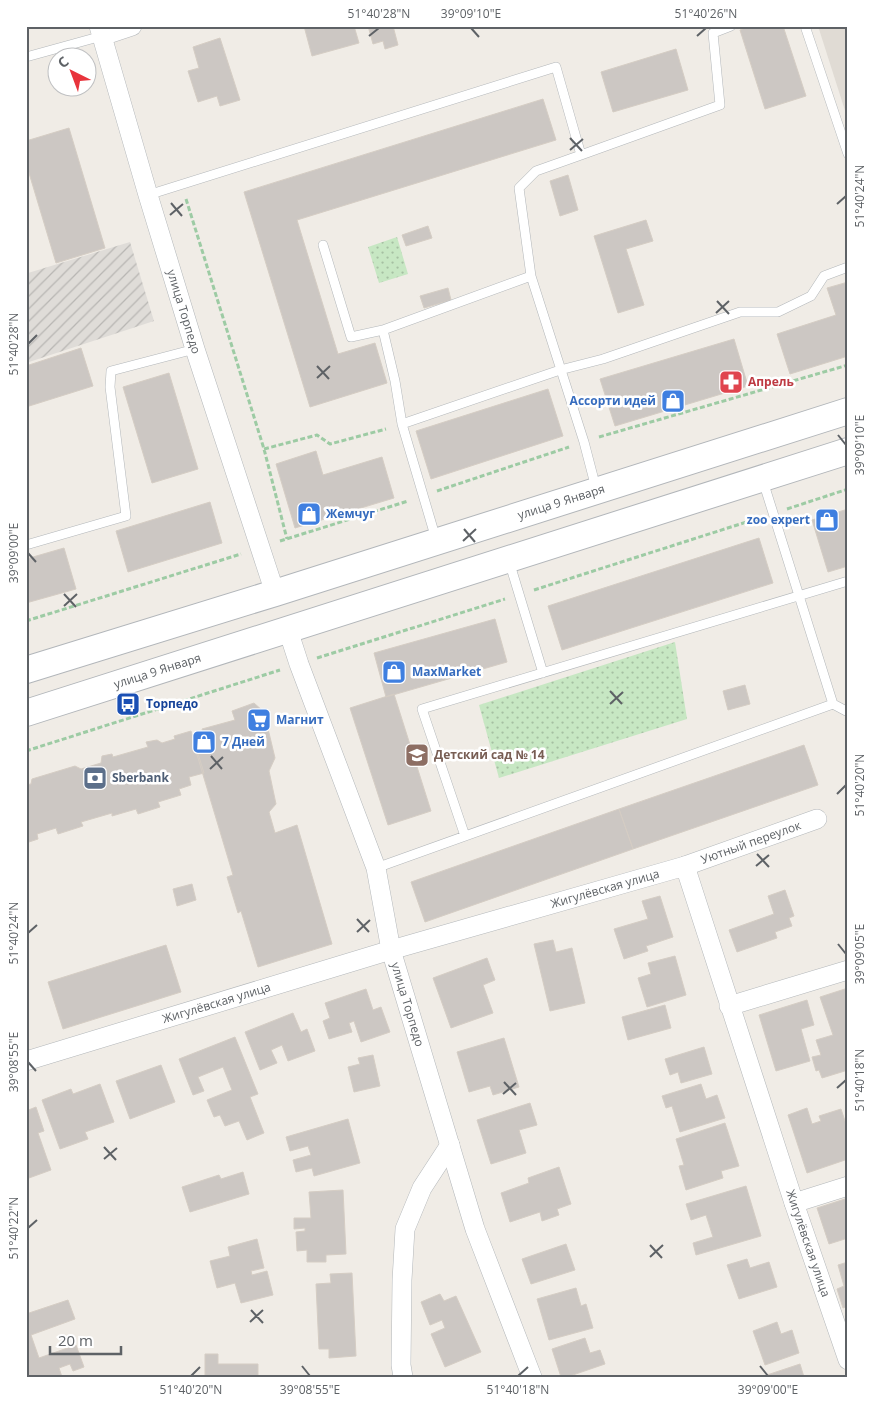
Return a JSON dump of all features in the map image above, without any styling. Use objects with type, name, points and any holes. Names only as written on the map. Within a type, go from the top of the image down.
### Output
[{"type":"main road","name":"улица 9 Января","points":[[26,670],[848,411]]},
{"type":"main road","name":"улица 9 Января","points":[[26,713],[848,451]]},
{"type":"main road","points":[[275,593],[288,630]]},
{"type":"street","points":[[101,31],[132,26]]},
{"type":"street","name":"улица Торпедо","points":[[101,31],[195,349],[275,593]]},
{"type":"street","name":"улица Торпедо","points":[[288,630],[376,868],[391,950],[450,1145],[476,1229],[532,1377]]},
{"type":"street","name":"Уютный переулок","points":[[685,866],[817,819]]},
{"type":"street","name":"Жигулёвская улица","points":[[26,1061],[391,950],[685,866],[794,1203],[848,1360]]},
{"type":"street","points":[[730,1006],[848,970]]},
{"type":"street","points":[[403,1377],[401,1365],[402,1280],[405,1229],[422,1188],[450,1145]]},
{"type":"street","points":[[794,1203],[848,1186]]},
{"type":"lane","points":[[597,491],[584,442],[531,276],[519,188],[536,171],[720,105],[713,33],[731,26]]},
{"type":"lane","points":[[805,26],[848,154]]},
{"type":"lane","points":[[26,56],[101,31]]},
{"type":"lane","points":[[148,195],[182,186],[556,67],[581,155]]},
{"type":"lane","points":[[323,245],[352,337],[383,330],[531,276]]},
{"type":"lane","points":[[402,424],[560,370],[603,359],[740,312],[778,312],[811,296],[824,276],[848,267]]},
{"type":"lane","points":[[383,330],[395,381],[402,424],[437,542]]},
{"type":"lane","points":[[26,545],[126,516],[110,387],[111,372],[195,349]]},
{"type":"lane","points":[[762,478],[833,704],[848,712]]},
{"type":"lane","points":[[509,560],[543,673]]},
{"type":"lane","points":[[466,836],[422,709],[848,580]]},
{"type":"lane","points":[[376,868],[833,704]]},
{"type":"path","points":[[182,186],[264,449],[287,539]]},
{"type":"path","points":[[26,621],[424,496],[584,442],[848,365]]},
{"type":"path","points":[[264,449],[317,435],[330,444],[402,424]]},
{"type":"path","points":[[26,751],[848,489]]},
{"type":"shaded area","points":[[818,26],[848,26],[848,120]]},
{"type":"shaded area","points":[[130,242],[154,321],[26,363],[26,268],[28,273]]},
{"type":"green space","points":[[397,237],[408,274],[379,283],[368,247]]},
{"type":"green space","points":[[675,642],[687,719],[499,778],[479,705]]},
{"type":"building","points":[[304,26],[354,26],[359,43],[312,56]]},
{"type":"building","points":[[368,26],[393,26],[398,45],[385,49],[383,41],[373,44]]},
{"type":"building","points":[[750,26],[783,26],[806,96],[765,109],[740,30]]},
{"type":"building","points":[[220,38],[240,100],[220,106],[217,96],[198,102],[188,71],[199,68],[193,47]]},
{"type":"building","points":[[676,49],[688,90],[613,112],[601,72]]},
{"type":"building","points":[[543,99],[556,140],[297,220],[338,354],[375,343],[387,383],[310,407],[244,192]]},
{"type":"building","points":[[69,128],[105,248],[56,263],[26,163],[26,141]]},
{"type":"building","points":[[568,175],[578,210],[560,216],[550,181]]},
{"type":"building","points":[[646,220],[653,241],[626,249],[644,305],[618,313],[594,236]]},
{"type":"building","points":[[428,226],[432,238],[406,246],[402,235]]},
{"type":"building","points":[[848,282],[848,356],[790,374],[777,334],[836,315],[827,288]]},
{"type":"building","points":[[448,288],[451,300],[424,308],[420,296]]},
{"type":"building","points":[[734,339],[748,386],[615,426],[600,379]]},
{"type":"building","points":[[81,348],[93,386],[26,407],[26,366]]},
{"type":"building","points":[[169,373],[198,469],[152,483],[123,387]]},
{"type":"building","points":[[548,389],[563,436],[431,479],[416,431]]},
{"type":"building","points":[[316,451],[323,475],[382,457],[394,498],[295,528],[276,464]]},
{"type":"building","points":[[210,502],[222,543],[128,572],[116,531]]},
{"type":"building","points":[[848,509],[848,566],[828,572],[812,520]]},
{"type":"building","points":[[759,538],[773,583],[562,650],[548,606]]},
{"type":"building","points":[[64,548],[76,589],[26,603],[26,559]]},
{"type":"building","points":[[495,619],[507,662],[386,697],[374,653]]},
{"type":"building","points":[[745,685],[750,704],[728,710],[723,691]]},
{"type":"building","points":[[394,694],[431,811],[388,825],[350,708]]},
{"type":"building","points":[[254,703],[264,712],[275,758],[269,771],[276,804],[269,812],[275,833],[297,825],[332,944],[258,967],[241,911],[238,913],[227,877],[233,875],[192,738],[204,735],[202,729],[235,720],[232,711]]},
{"type":"building","points":[[191,731],[204,773],[189,777],[191,785],[179,789],[181,795],[158,802],[160,807],[138,814],[136,809],[112,816],[112,813],[81,822],[83,826],[58,834],[56,828],[37,834],[38,839],[26,843],[26,785],[31,784],[32,779],[75,766],[81,769],[101,763],[102,756],[112,754],[113,757],[148,747],[146,742],[157,740],[162,743],[175,739],[174,736]]},
{"type":"building","points":[[804,745],[818,785],[633,849],[619,809]]},
{"type":"building","points":[[619,809],[633,849],[425,922],[411,882]]},
{"type":"building","points":[[192,884],[196,900],[177,906],[173,889]]},
{"type":"building","points":[[785,890],[794,916],[789,918],[792,926],[775,932],[777,938],[737,952],[729,930],[774,914],[768,896]]},
{"type":"building","points":[[660,896],[673,937],[646,946],[648,951],[624,959],[614,929],[648,919],[642,901]]},
{"type":"building","points":[[553,940],[556,952],[572,948],[585,1003],[550,1011],[534,944]]},
{"type":"building","points":[[166,945],[181,992],[63,1029],[48,982]]},
{"type":"building","points":[[675,956],[686,995],[647,1007],[638,978],[651,974],[648,963]]},
{"type":"building","points":[[487,958],[495,980],[483,985],[493,1013],[451,1028],[433,978]]},
{"type":"building","points":[[848,988],[848,1054],[845,1055],[848,1070],[822,1078],[819,1070],[816,1071],[812,1057],[821,1055],[816,1040],[833,1035],[820,997]]},
{"type":"building","points":[[366,989],[373,1010],[381,1007],[390,1032],[361,1042],[354,1021],[349,1023],[352,1032],[329,1039],[323,1021],[330,1018],[325,1003]]},
{"type":"building","points":[[807,1000],[814,1025],[801,1029],[810,1061],[776,1071],[759,1015]]},
{"type":"building","points":[[665,1005],[671,1028],[628,1040],[622,1017]]},
{"type":"building","points":[[293,1013],[301,1032],[307,1029],[315,1051],[288,1061],[282,1045],[271,1050],[277,1063],[260,1070],[245,1032]]},
{"type":"building","points":[[235,1037],[258,1094],[250,1097],[264,1133],[247,1140],[239,1121],[225,1126],[220,1115],[214,1117],[207,1100],[232,1090],[223,1067],[198,1077],[204,1091],[193,1095],[179,1059]]},
{"type":"building","points":[[504,1038],[519,1087],[493,1095],[490,1086],[469,1092],[457,1052]]},
{"type":"building","points":[[704,1047],[712,1074],[681,1083],[678,1072],[670,1075],[665,1059]]},
{"type":"building","points":[[373,1055],[380,1086],[354,1092],[348,1067],[360,1064],[358,1058]]},
{"type":"building","points":[[161,1065],[175,1102],[130,1119],[116,1081]]},
{"type":"building","points":[[100,1084],[114,1122],[85,1132],[88,1139],[60,1149],[42,1100],[71,1089],[73,1094]]},
{"type":"building","points":[[701,1084],[706,1099],[717,1095],[725,1118],[680,1132],[672,1106],[666,1108],[662,1096]]},
{"type":"building","points":[[530,1103],[537,1125],[519,1130],[526,1153],[491,1164],[477,1120]]},
{"type":"building","points":[[36,1107],[44,1131],[38,1133],[51,1170],[29,1178],[26,1169],[26,1111]]},
{"type":"building","points":[[807,1108],[812,1124],[821,1121],[819,1116],[841,1109],[848,1130],[848,1159],[807,1173],[788,1115]]},
{"type":"building","points":[[348,1119],[360,1163],[314,1176],[312,1168],[296,1172],[293,1160],[311,1155],[308,1146],[290,1151],[286,1137]]},
{"type":"building","points":[[725,1123],[739,1166],[721,1171],[723,1178],[686,1190],[679,1166],[684,1165],[676,1139]]},
{"type":"building","points":[[559,1167],[571,1204],[557,1209],[559,1215],[542,1221],[540,1212],[510,1222],[501,1193],[529,1183],[528,1178]]},
{"type":"building","points":[[243,1172],[249,1194],[190,1212],[182,1187],[219,1175],[221,1179]]},
{"type":"building","points":[[746,1186],[761,1236],[696,1255],[693,1243],[713,1237],[706,1215],[691,1220],[686,1204]]},
{"type":"building","points":[[343,1190],[346,1254],[326,1255],[326,1262],[307,1262],[307,1250],[297,1251],[296,1232],[305,1231],[305,1228],[294,1229],[294,1218],[311,1218],[309,1192]]},
{"type":"building","points":[[848,1198],[848,1238],[829,1244],[817,1208]]},
{"type":"building","points":[[257,1239],[264,1268],[251,1271],[252,1275],[267,1271],[273,1295],[241,1303],[235,1283],[217,1288],[210,1261],[230,1256],[228,1247]]},
{"type":"building","points":[[566,1244],[575,1270],[531,1284],[522,1259]]},
{"type":"building","points":[[747,1259],[750,1268],[769,1262],[777,1287],[739,1299],[727,1265]]},
{"type":"building","points":[[848,1262],[848,1306],[843,1308],[837,1289],[844,1286],[838,1265]]},
{"type":"building","points":[[352,1273],[356,1356],[329,1358],[329,1349],[319,1349],[316,1284],[331,1283],[330,1274]]},
{"type":"building","points":[[576,1288],[581,1306],[586,1304],[593,1328],[549,1340],[537,1299]]},
{"type":"building","points":[[440,1294],[444,1301],[456,1296],[481,1352],[445,1367],[431,1334],[445,1328],[442,1320],[430,1325],[421,1302]]},
{"type":"building","points":[[68,1300],[75,1319],[31,1335],[39,1358],[76,1345],[84,1367],[73,1371],[70,1364],[59,1368],[62,1377],[26,1377],[26,1314]]},
{"type":"building","points":[[777,1322],[781,1334],[792,1330],[799,1353],[765,1365],[753,1331]]},
{"type":"building","points":[[585,1338],[590,1353],[600,1350],[605,1364],[567,1377],[561,1377],[552,1349]]},
{"type":"building","points":[[205,1354],[218,1354],[218,1364],[258,1364],[258,1377],[205,1377]]},
{"type":"building","points":[[800,1364],[804,1377],[761,1377]]},
{"type":"place","name":"Апрель","points":[[731,382]]},
{"type":"place","name":"Ассорти идей","points":[[673,401]]},
{"type":"place","name":"Жемчуг","points":[[309,514]]},
{"type":"place","name":"zoo expert","points":[[827,520]]},
{"type":"place","name":"MaxMarket","points":[[394,672]]},
{"type":"place","name":"Торпедо","points":[[128,704]]},
{"type":"place","name":"Магнит","points":[[259,720]]},
{"type":"place","name":"7 Дней","points":[[204,742]]},
{"type":"place","name":"Детский сад № 14","points":[[417,755]]},
{"type":"place","name":"Sberbank","points":[[95,778]]}]
